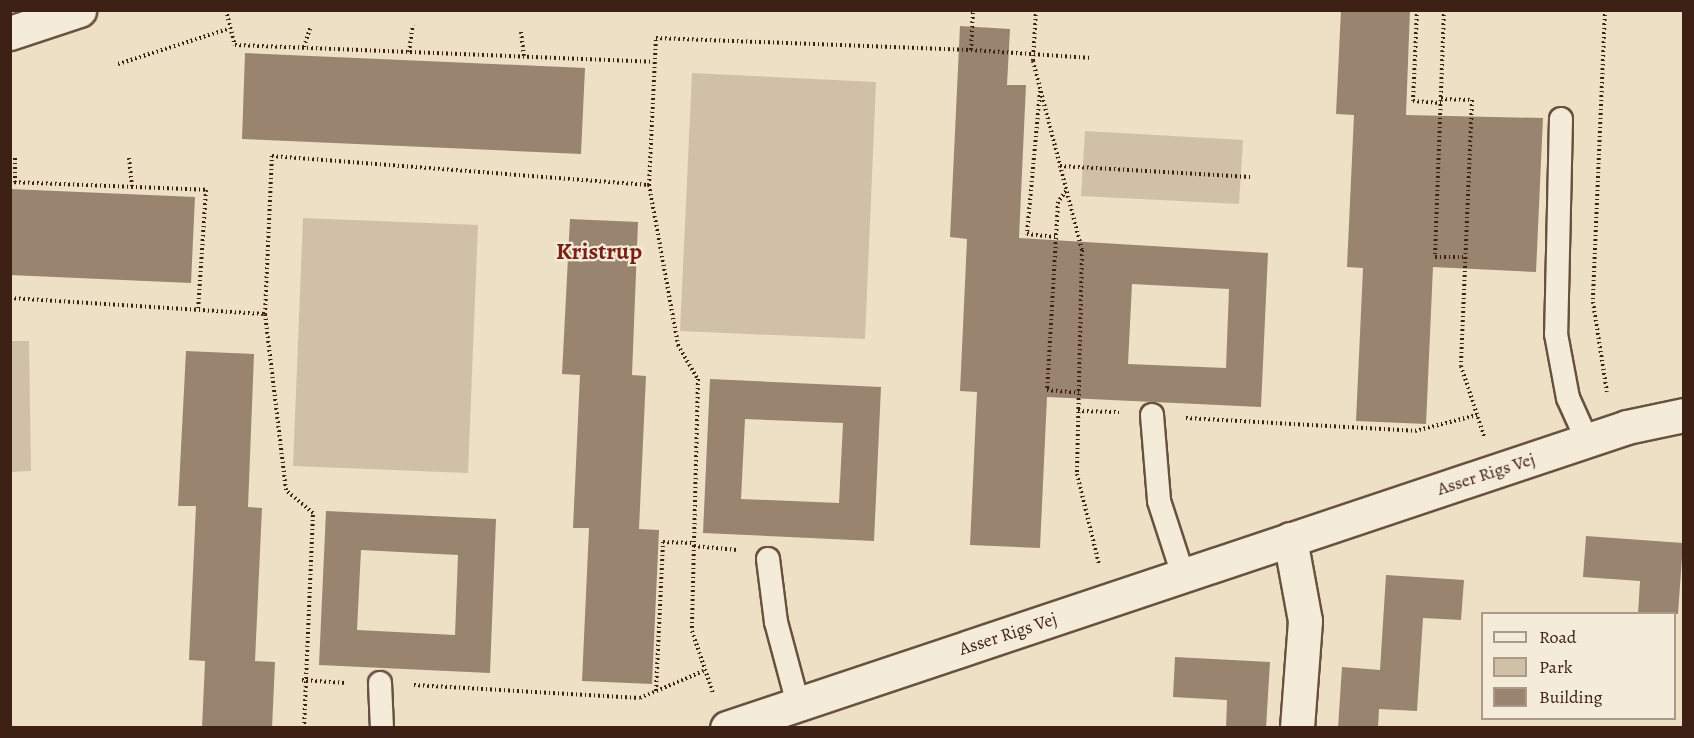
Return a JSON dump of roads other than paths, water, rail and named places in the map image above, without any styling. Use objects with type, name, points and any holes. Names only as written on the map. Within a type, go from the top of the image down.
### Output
[{"type":"street","points":[[10,33],[80,10]]},
{"type":"street","name":"Asser Rigs Vej","points":[[727,728],[1587,440],[1627,427],[1683,415]]},
{"type":"street","points":[[1290,539],[1305,621],[1297,728]]},
{"type":"lane","points":[[1562,119],[1556,334],[1568,398],[1587,440]]},
{"type":"lane","points":[[1152,415],[1159,501],[1183,575]]},
{"type":"lane","points":[[768,559],[776,622],[798,704]]},
{"type":"lane","points":[[380,683],[382,728]]},
{"type":"district","name":"Kristrup","points":[[599,252]]}]
